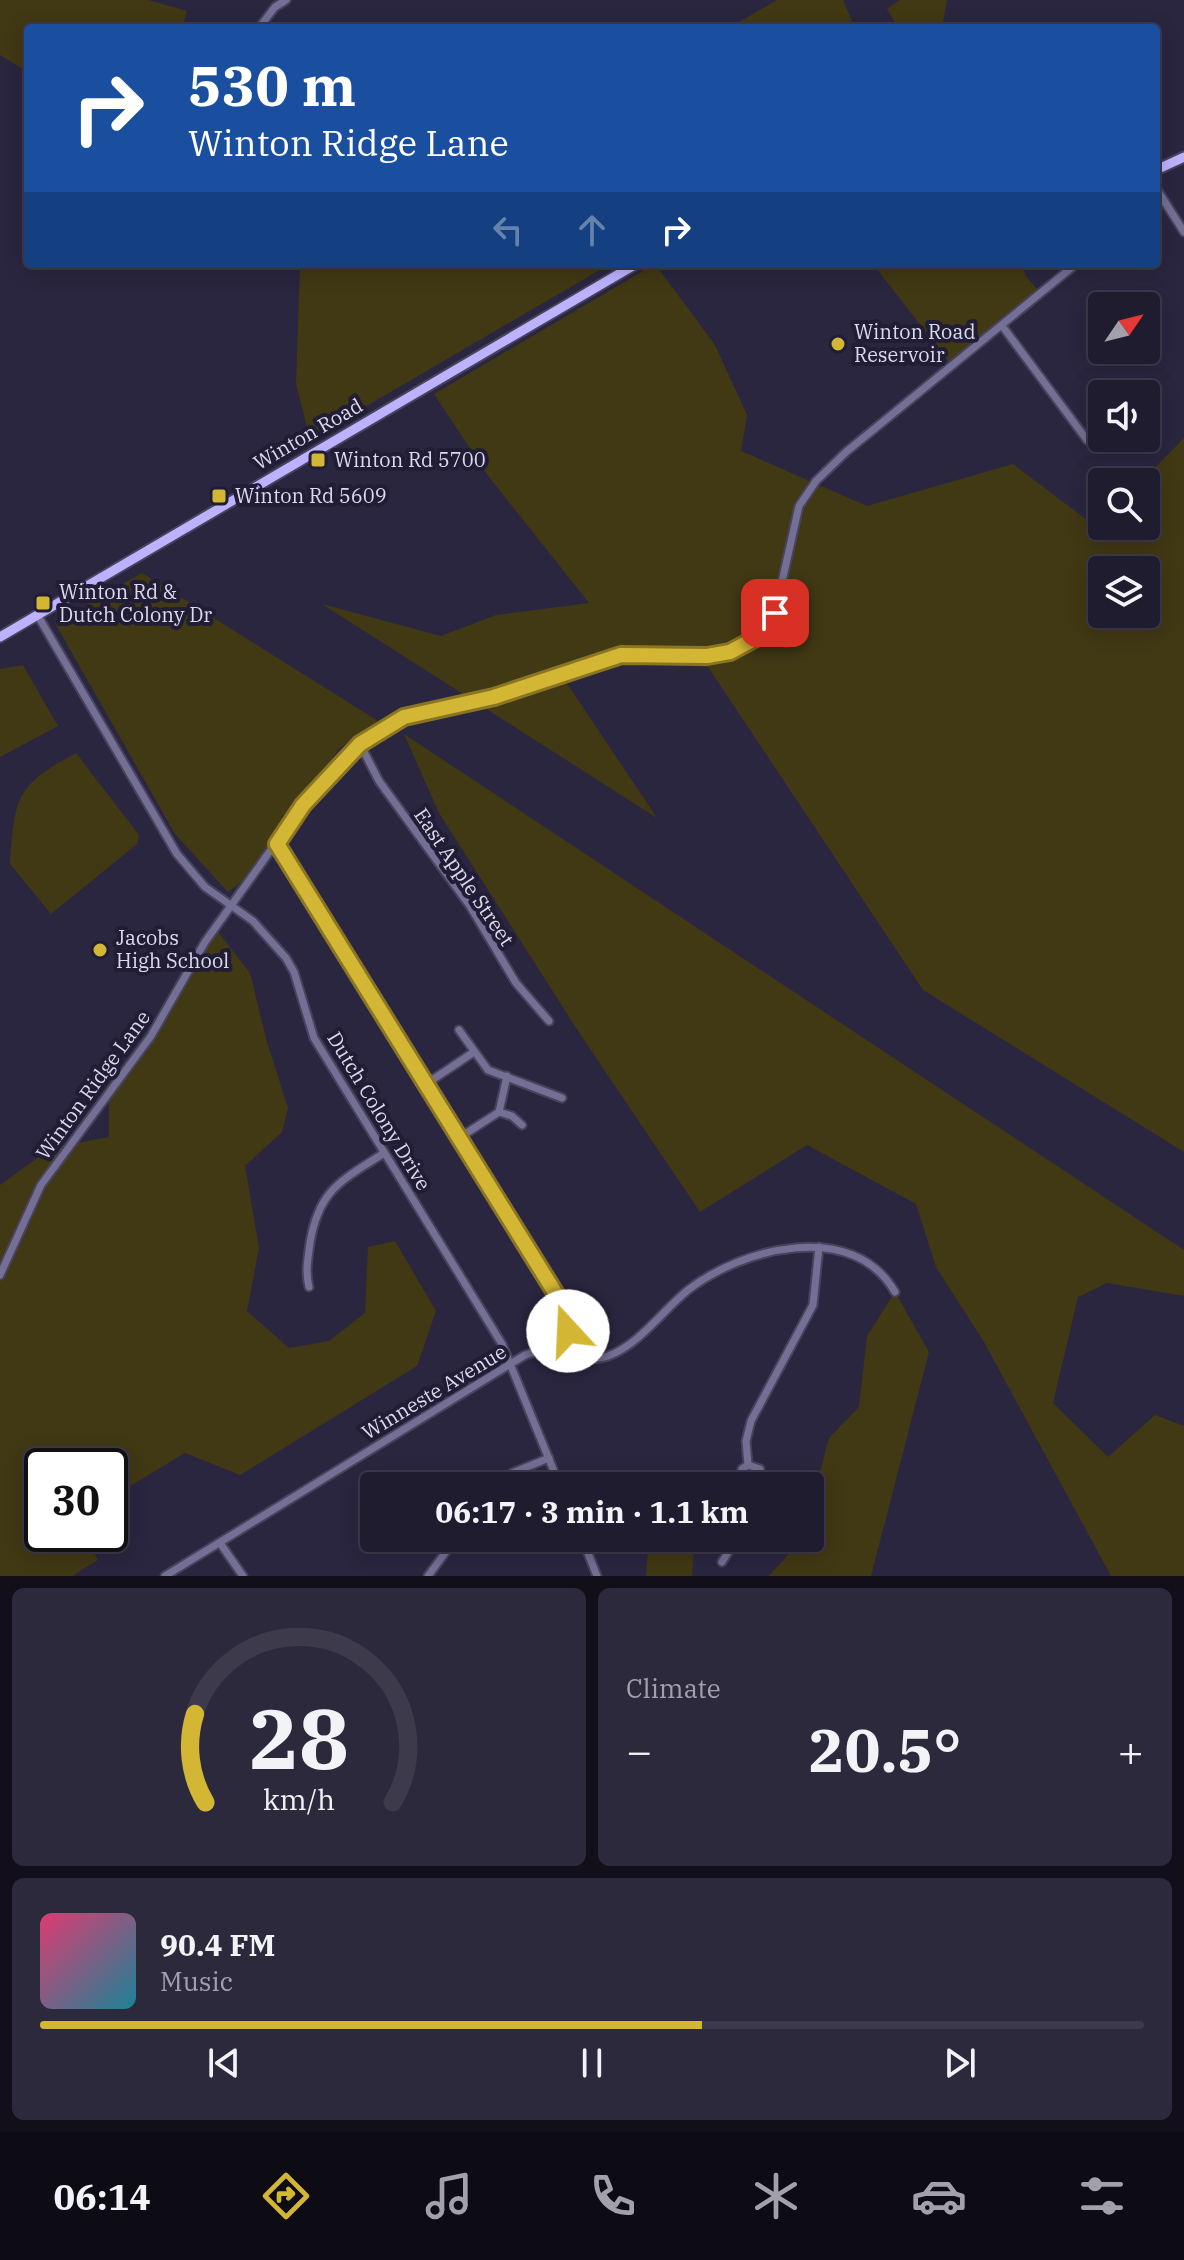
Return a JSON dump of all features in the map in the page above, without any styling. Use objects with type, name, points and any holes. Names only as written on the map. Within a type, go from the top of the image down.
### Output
[{"type":"main road","points":[[1160,168],[1184,157]]},
{"type":"main road","name":"Winton Road","points":[[0,637],[629,268]]},
{"type":"street","points":[[261,24],[271,3],[286,0]]},
{"type":"street","points":[[1160,201],[1184,232]]},
{"type":"street","name":"Winton Ridge Lane","points":[[0,1275],[41,1185],[151,1036],[205,942],[303,805],[360,744],[404,717],[494,697],[604,659],[638,653],[717,655],[748,644],[764,631],[775,613],[794,518],[816,481],[846,452],[1003,327],[1071,268]]},
{"type":"street","points":[[1003,327],[1087,440]]},
{"type":"street","name":"Dutch Colony Drive","points":[[38,616],[177,854],[205,887],[265,932],[286,958],[294,972],[314,1038],[465,1282],[510,1364],[554,1472]]},
{"type":"street","name":"East Apple Street","points":[[360,744],[379,781],[470,906],[516,983],[549,1021]]},
{"type":"street","points":[[277,844],[564,1307],[569,1325],[563,1353]]},
{"type":"street","points":[[459,1030],[488,1070],[562,1098]]},
{"type":"street","points":[[426,1084],[474,1052]]},
{"type":"street","points":[[459,1138],[499,1112],[507,1076]]},
{"type":"street","points":[[499,1112],[512,1116],[522,1125]]},
{"type":"street","points":[[309,1287],[305,1272],[321,1203],[341,1181],[384,1153]]},
{"type":"street","points":[[748,1465],[746,1441],[751,1421],[813,1305],[819,1247]]},
{"type":"street","name":"Winneste Avenue","points":[[165,1576],[510,1364],[538,1351],[593,1359],[613,1355],[686,1292],[715,1273],[790,1249],[819,1247],[845,1253],[869,1264],[895,1292]]},
{"type":"street","points":[[514,1472],[549,1458]]},
{"type":"street","points":[[742,1472],[748,1465]]},
{"type":"street","points":[[748,1465],[761,1472]]},
{"type":"street","points":[[220,1543],[243,1576]]},
{"type":"street","points":[[428,1576],[446,1552]]},
{"type":"street","points":[[588,1552],[597,1576]]},
{"type":"street","points":[[722,1562],[728,1552]]},
{"type":"shaded area","points":[[0,0],[148,0],[187,11],[183,24],[24,24],[24,70],[0,55]]},
{"type":"shaded area","points":[[777,0],[843,0],[853,24],[736,24]]},
{"type":"shaded area","points":[[900,0],[947,0],[943,24],[896,24],[887,9]]},
{"type":"shaded area","points":[[300,268],[603,268],[310,439],[296,384]]},
{"type":"shaded area","points":[[648,268],[658,268],[715,345],[747,415],[741,451],[867,506],[1013,464],[1088,521],[1088,540],[1160,540],[1160,468],[1155,468],[1184,438],[1184,1152],[923,990],[708,667],[633,663],[566,682],[657,818],[322,604],[441,636],[496,615],[589,603],[489,477],[434,394]]},
{"type":"shaded area","points":[[876,268],[1024,268],[1025,275],[1041,294],[953,367]]},
{"type":"shaded area","points":[[142,573],[378,721],[340,748],[248,877],[228,892],[175,834],[55,623]]},
{"type":"shaded area","points":[[23,665],[58,726],[0,757],[0,669]]},
{"type":"shaded area","points":[[404,734],[1184,1250],[1184,1296],[1107,1283],[1078,1297],[1053,1403],[1108,1457],[1155,1415],[1184,1426],[1184,1576],[1111,1576],[984,1342],[936,1267],[916,1204],[807,1145],[700,1212],[580,1034],[439,813]]},
{"type":"shaded area","points":[[76,753],[139,835],[137,844],[51,914],[10,864],[14,823],[22,796],[30,785]]},
{"type":"shaded area","points":[[215,928],[250,973],[288,1108],[282,1132],[245,1166],[259,1248],[247,1311],[289,1348],[329,1341],[365,1313],[368,1247],[395,1241],[436,1311],[417,1366],[240,1475],[185,1453],[128,1487],[128,1448],[24,1448],[24,1552],[93,1552],[98,1560],[72,1576],[0,1576],[0,1185],[51,1148],[109,1137],[109,1091],[151,1036]]},
{"type":"shaded area","points":[[895,1292],[929,1352],[871,1576],[769,1576],[790,1552],[824,1552],[824,1472],[820,1472],[829,1438],[859,1407],[867,1336]]},
{"type":"shaded area","points":[[648,1552],[694,1552],[692,1576],[646,1576]]},
{"type":"place","name":"Winton Road Reservoir","points":[[838,344]]},
{"type":"place","name":"Winton Rd 5700","points":[[318,460]]},
{"type":"place","name":"Winton Rd 5609","points":[[219,496]]},
{"type":"place","name":"Winton Rd & Dutch Colony Dr","points":[[43,603]]},
{"type":"place","name":"Jacobs High School","points":[[100,950]]},
{"type":"route","points":[[568,1331],[564,1307],[277,844],[303,805],[360,744],[404,717],[494,697],[621,655],[707,656],[730,652],[756,638],[775,613]]}]
